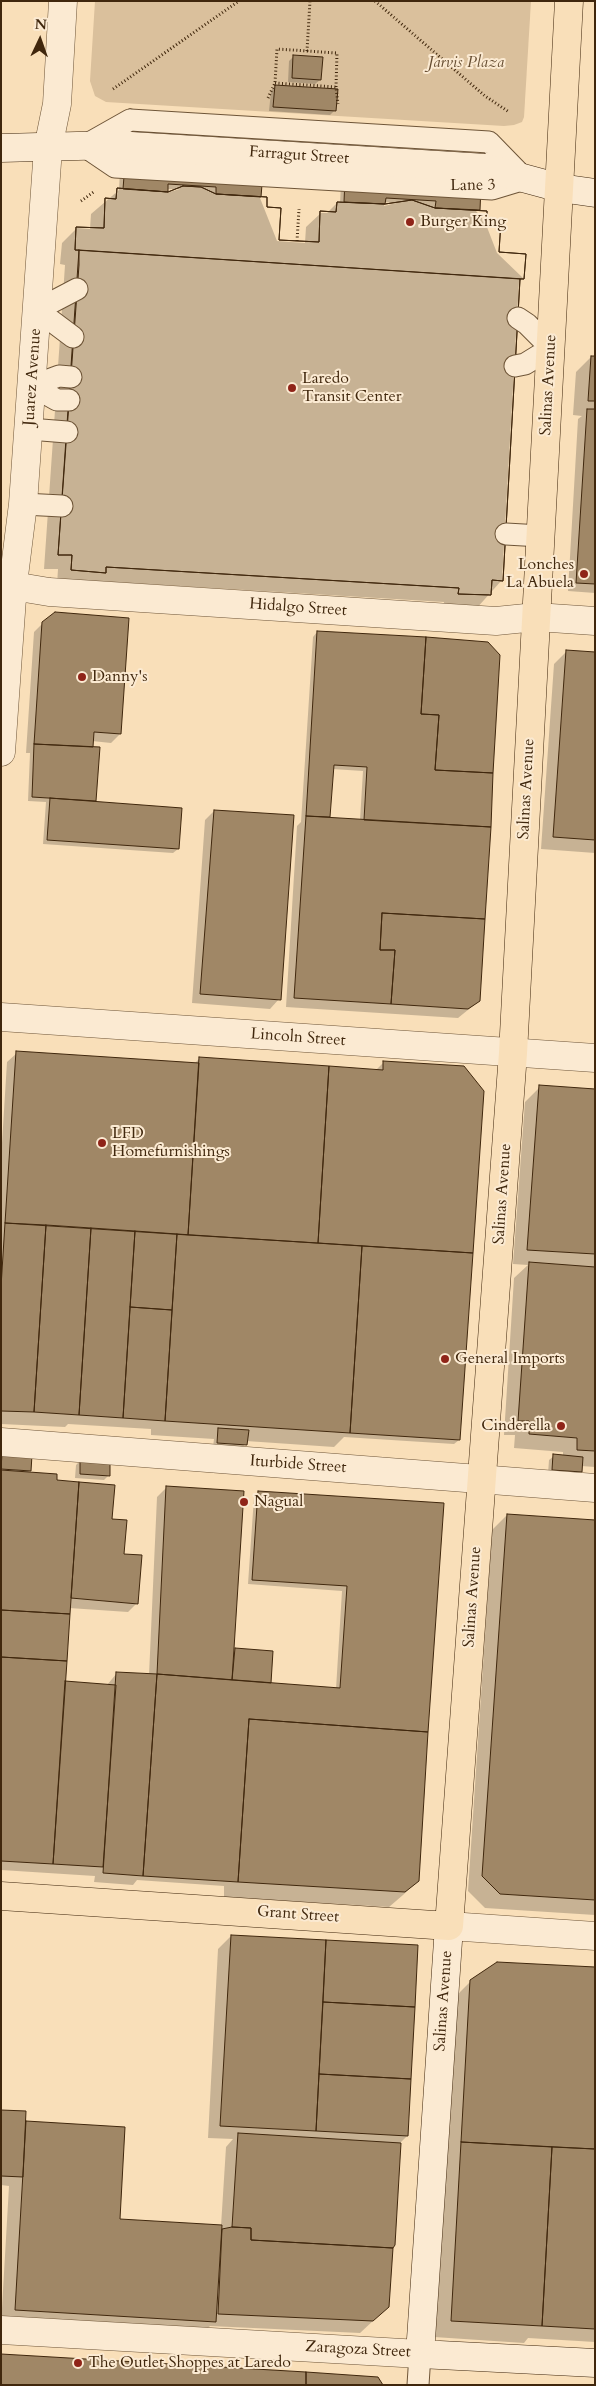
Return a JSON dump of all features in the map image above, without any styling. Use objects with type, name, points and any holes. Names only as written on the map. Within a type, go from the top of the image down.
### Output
[{"type":"main road","name":"Salinas Avenue","points":[[449,1926],[513,1053],[560,188],[560,136],[569,1]]},
{"type":"main road","name":"Grant Street","points":[[1,1896],[449,1926]]},
{"type":"street","name":"Juarez Avenue","points":[[1,752],[7,584],[23,504],[48,148],[57,104],[64,1]]},
{"type":"street","name":"Farragut Street","points":[[1,148],[48,148],[115,144],[486,168],[560,188],[595,193]]},
{"type":"street","name":"Hidalgo Street","points":[[7,584],[50,592],[496,621],[536,617],[595,621]]},
{"type":"street","name":"Lincoln Street","points":[[1,1017],[595,1058]]},
{"type":"street","name":"Iturbide Street","points":[[1,1442],[595,1488]]},
{"type":"street","name":"Grant Street","points":[[449,1926],[595,1936]]},
{"type":"street","name":"Salinas Avenue","points":[[420,2354],[449,1926]]},
{"type":"street","name":"Zaragoza Street","points":[[1,2330],[595,2363]]},
{"type":"lane","points":[[73,337],[37,310],[77,289]]},
{"type":"lane","points":[[515,366],[525,364],[551,348],[527,324],[518,318]]},
{"type":"lane","points":[[32,386],[58,376],[71,377]]},
{"type":"lane","points":[[32,386],[57,400],[69,400]]},
{"type":"lane","points":[[29,430],[67,432]]},
{"type":"lane","points":[[23,504],[62,506]]},
{"type":"lane","points":[[506,534],[541,536]]},
{"type":"lane","name":"Salinas Avenue","points":[[418,2385],[420,2354]]},
{"type":"path","points":[[113,89],[239,1]]},
{"type":"path","points":[[307,51],[310,1]]},
{"type":"path","points":[[375,1],[485,96],[509,112]]},
{"type":"path","points":[[267,100],[275,83],[277,49],[337,53],[336,87],[338,104]]},
{"type":"path","points":[[275,83],[336,87]]},
{"type":"path","points":[[297,241],[300,207]]},
{"type":"green space","name":"Jarvis Plaza","points":[[95,1],[531,1],[524,117],[522,122],[504,126],[106,102],[95,96],[90,81]]},
{"type":"building","points":[[293,55],[323,57],[321,80],[292,78]]},
{"type":"building","points":[[275,85],[338,89],[336,111],[273,107]]},
{"type":"building","points":[[125,164],[263,172],[261,197],[216,194],[216,187],[168,184],[168,192],[123,189]]},
{"type":"building","points":[[345,178],[481,186],[480,210],[435,208],[436,201],[386,198],[385,204],[344,202]]},
{"type":"building","name":"Laredo Transit Center","points":[[183,186],[201,187],[216,194],[267,197],[267,207],[281,208],[279,240],[319,242],[320,211],[336,212],[337,202],[385,204],[412,200],[435,208],[487,211],[487,221],[501,221],[499,252],[526,254],[524,279],[520,279],[503,581],[492,580],[491,595],[458,594],[459,588],[106,567],[106,573],[71,570],[72,555],[58,555],[79,265],[79,250],[75,250],[76,227],[104,228],[105,198],[116,199],[117,188],[168,192]]},
{"type":"building","points":[[183,186],[201,187],[216,194],[267,197],[267,207],[281,208],[279,240],[319,242],[320,211],[336,212],[337,202],[385,204],[412,200],[435,208],[487,211],[487,221],[501,221],[499,252],[526,254],[524,279],[75,250],[76,227],[104,228],[105,198],[116,199],[117,188],[168,192]]},
{"type":"building","name":"Laredo Transit Center","points":[[79,250],[520,279],[503,581],[492,580],[491,595],[458,594],[459,588],[106,567],[106,573],[71,570],[72,555],[58,555]]},
{"type":"building","points":[[591,356],[595,356],[595,401],[588,401]]},
{"type":"building","points":[[587,409],[595,409],[595,584],[576,583]]},
{"type":"building","name":"Danny's","points":[[55,612],[129,618],[121,734],[94,732],[93,747],[34,744],[42,622]]},
{"type":"building","points":[[317,631],[426,637],[421,714],[439,715],[435,770],[493,773],[491,827],[364,820],[367,767],[334,765],[330,817],[306,816]]},
{"type":"building","points":[[426,637],[488,642],[500,655],[493,773],[435,770],[439,715],[421,714]]},
{"type":"building","points":[[566,650],[595,652],[595,840],[553,837]]},
{"type":"building","points":[[34,744],[100,747],[96,801],[32,797]]},
{"type":"building","points":[[50,798],[182,808],[179,849],[47,840]]},
{"type":"building","points":[[214,810],[294,815],[281,1000],[200,994]]},
{"type":"building","points":[[306,816],[491,827],[485,919],[382,913],[380,950],[395,950],[391,1004],[294,998]]},
{"type":"building","points":[[382,913],[485,919],[480,1001],[468,1009],[391,1004],[395,950],[380,950]]},
{"type":"building","name":"LFD Homefurnishings","points":[[16,1051],[199,1063],[188,1235],[5,1223]]},
{"type":"building","points":[[199,1057],[329,1066],[318,1243],[188,1235]]},
{"type":"building","points":[[383,1061],[464,1066],[484,1091],[473,1253],[318,1243],[329,1066],[383,1070]]},
{"type":"building","points":[[539,1085],[595,1089],[595,1254],[527,1250]]},
{"type":"building","points":[[5,1223],[46,1225],[34,1412],[1,1411],[1,1287]]},
{"type":"building","points":[[46,1225],[91,1228],[79,1415],[34,1412]]},
{"type":"building","points":[[91,1228],[135,1231],[123,1418],[79,1415]]},
{"type":"building","points":[[135,1231],[177,1234],[172,1310],[130,1307]]},
{"type":"building","points":[[177,1234],[362,1246],[350,1433],[165,1421]]},
{"type":"building","points":[[362,1246],[473,1253],[460,1440],[350,1433]]},
{"type":"building","points":[[529,1262],[595,1267],[595,1451],[577,1450],[577,1438],[529,1434],[529,1421],[518,1421]]},
{"type":"building","points":[[130,1307],[172,1310],[165,1421],[123,1418]]},
{"type":"building","points":[[218,1428],[249,1430],[247,1445],[217,1443]]},
{"type":"building","points":[[2,1453],[32,1455],[31,1471],[1,1469]]},
{"type":"building","points":[[553,1454],[583,1457],[582,1472],[552,1470]]},
{"type":"building","points":[[80,1459],[110,1461],[110,1476],[80,1474]]},
{"type":"building","points":[[1,1470],[57,1474],[57,1480],[79,1482],[70,1614],[1,1610]]},
{"type":"building","points":[[79,1482],[115,1485],[112,1519],[127,1520],[124,1554],[142,1555],[138,1604],[71,1598]]},
{"type":"building","points":[[166,1486],[244,1491],[232,1680],[157,1674]]},
{"type":"building","points":[[258,1491],[444,1503],[428,1732],[249,1719],[238,1882],[143,1876],[157,1674],[340,1688],[347,1586],[252,1580]]},
{"type":"building","points":[[507,1514],[595,1520],[595,1900],[500,1894],[482,1876]]},
{"type":"building","points":[[1,1610],[70,1614],[67,1661],[1,1657]]},
{"type":"building","points":[[235,1648],[273,1651],[271,1683],[232,1680]]},
{"type":"building","points":[[1,1657],[67,1661],[53,1864],[1,1861]]},
{"type":"building","points":[[116,1672],[157,1674],[143,1876],[103,1873]]},
{"type":"building","points":[[65,1681],[116,1685],[103,1867],[53,1864]]},
{"type":"building","points":[[249,1719],[428,1732],[419,1881],[405,1892],[238,1882]]},
{"type":"building","points":[[231,1935],[326,1940],[316,2131],[220,2126]]},
{"type":"building","points":[[326,1940],[418,1945],[415,2007],[323,2002]]},
{"type":"building","points":[[497,1962],[595,1967],[595,2149],[461,2142],[470,1980]]},
{"type":"building","points":[[323,2002],[415,2007],[411,2079],[319,2074]]},
{"type":"building","points":[[319,2074],[411,2079],[408,2136],[316,2131]]},
{"type":"building","points":[[1,2110],[26,2111],[23,2177],[1,2176]]},
{"type":"building","points":[[26,2121],[125,2127],[120,2219],[222,2225],[216,2322],[15,2310]]},
{"type":"building","points":[[238,2133],[401,2143],[395,2245],[393,2248],[251,2240],[251,2228],[232,2227]]},
{"type":"building","points":[[461,2142],[552,2147],[542,2326],[451,2321]]},
{"type":"building","points":[[552,2147],[595,2149],[595,2329],[542,2326]]},
{"type":"building","points":[[232,2227],[251,2228],[251,2240],[393,2248],[389,2307],[373,2321],[218,2314],[222,2229]]},
{"type":"building","name":"The Outlet Shoppes at Laredo","points":[[1,2354],[306,2372],[306,2385],[1,2385]]},
{"type":"building","points":[[306,2372],[378,2377],[383,2385],[306,2385]]},
{"type":"place","name":"Burger King","points":[[410,222]]},
{"type":"place","name":"Laredo Transit Center","points":[[292,388]]},
{"type":"place","name":"Lonches La Abuela","points":[[584,574]]},
{"type":"place","name":"Danny's","points":[[82,677]]},
{"type":"place","name":"LFD Homefurnishings","points":[[102,1143]]},
{"type":"place","name":"General Imports","points":[[445,1359]]},
{"type":"place","name":"Cinderella","points":[[561,1426]]},
{"type":"place","name":"Nagual","points":[[244,1502]]},
{"type":"place","name":"The Outlet Shoppes at Laredo","points":[[78,2363]]}]
